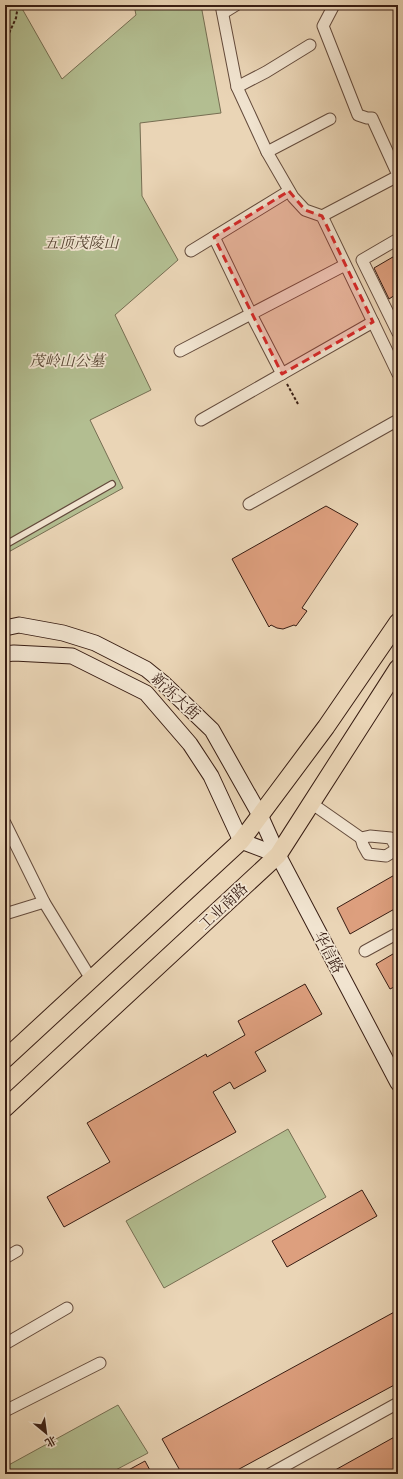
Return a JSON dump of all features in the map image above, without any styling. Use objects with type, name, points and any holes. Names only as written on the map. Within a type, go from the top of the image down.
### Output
[{"type":"main road","points":[[5,1059],[241,841],[326,727],[398,622]]},
{"type":"main road","name":"新泺大街","points":[[5,628],[19,625],[63,633],[95,643],[146,669],[162,682],[212,730],[260,815],[278,855]]},
{"type":"main road","name":"新泺大街","points":[[5,654],[14,653],[72,656],[146,693],[190,744],[212,776],[241,841]]},
{"type":"main road","name":"工业南路","points":[[5,1108],[278,855],[398,668]]},
{"type":"main road","points":[[241,841],[278,855]]},
{"type":"main road","name":"华信路","points":[[278,855],[398,1083]]},
{"type":"street","points":[[236,5],[222,9],[237,87],[268,152],[289,191],[305,210],[322,216],[398,374]]},
{"type":"street","points":[[322,216],[398,176],[372,118],[358,115],[323,26],[334,5]]},
{"type":"street","points":[[237,87],[266,72],[310,45]]},
{"type":"street","points":[[268,152],[330,119]]},
{"type":"street","points":[[191,251],[289,191]]},
{"type":"street","points":[[214,237],[282,374]]},
{"type":"street","points":[[397,329],[362,260],[398,239]]},
{"type":"street","points":[[180,351],[345,265]]},
{"type":"street","points":[[201,420],[373,322]]},
{"type":"street","points":[[249,504],[398,420]]},
{"type":"street","points":[[311,803],[361,838],[362,845],[368,854],[386,856],[397,849],[391,838],[370,836],[361,838]]},
{"type":"street","points":[[5,822],[44,902],[91,979]]},
{"type":"street","points":[[5,914],[44,902]]},
{"type":"street","points":[[366,951],[398,933]]},
{"type":"street","points":[[5,1258],[17,1252]]},
{"type":"street","points":[[5,1344],[67,1308]]},
{"type":"street","points":[[5,1411],[100,1363]]},
{"type":"street","points":[[270,1474],[398,1403]]},
{"type":"lane","points":[[5,545],[112,484]]},
{"type":"path","points":[[5,42],[16,18],[18,5]]},
{"type":"path","points":[[282,374],[298,404]]},
{"type":"highlighted area","points":[[289,191],[305,210],[322,216],[373,322],[282,374],[214,237]]},
{"type":"green space","name":"五顶茂陵山","points":[[5,5],[20,5],[62,79],[136,15],[134,5],[201,5],[221,113],[140,123],[142,196],[178,260],[115,315],[151,390],[90,420],[123,488],[5,554]]},
{"type":"green space","points":[[288,1129],[326,1197],[164,1288],[126,1221]]},
{"type":"green space","points":[[118,1405],[148,1453],[108,1474],[5,1474],[5,1467]]},
{"type":"building","points":[[398,254],[398,293],[389,299],[374,268]]},
{"type":"building","points":[[326,506],[358,524],[302,608],[307,611],[296,626],[294,625],[283,629],[271,625],[269,627],[232,559]]},
{"type":"building","points":[[398,873],[398,907],[350,934],[337,908]]},
{"type":"building","points":[[398,951],[398,985],[390,989],[376,964]]},
{"type":"building","points":[[305,984],[322,1014],[255,1052],[266,1071],[234,1089],[230,1082],[213,1092],[236,1132],[64,1227],[47,1197],[110,1162],[87,1123],[206,1054],[207,1057],[245,1035],[238,1021]]},
{"type":"building","points":[[362,1190],[377,1216],[287,1267],[272,1241]]},
{"type":"building","points":[[398,1310],[398,1383],[230,1474],[182,1474],[162,1439]]},
{"type":"building","points":[[398,1435],[398,1474],[328,1474]]},
{"type":"building","points":[[145,1461],[152,1474],[121,1474]]},
{"type":"park label","name":"茂岭山公墓","points":[[67,360]]}]
